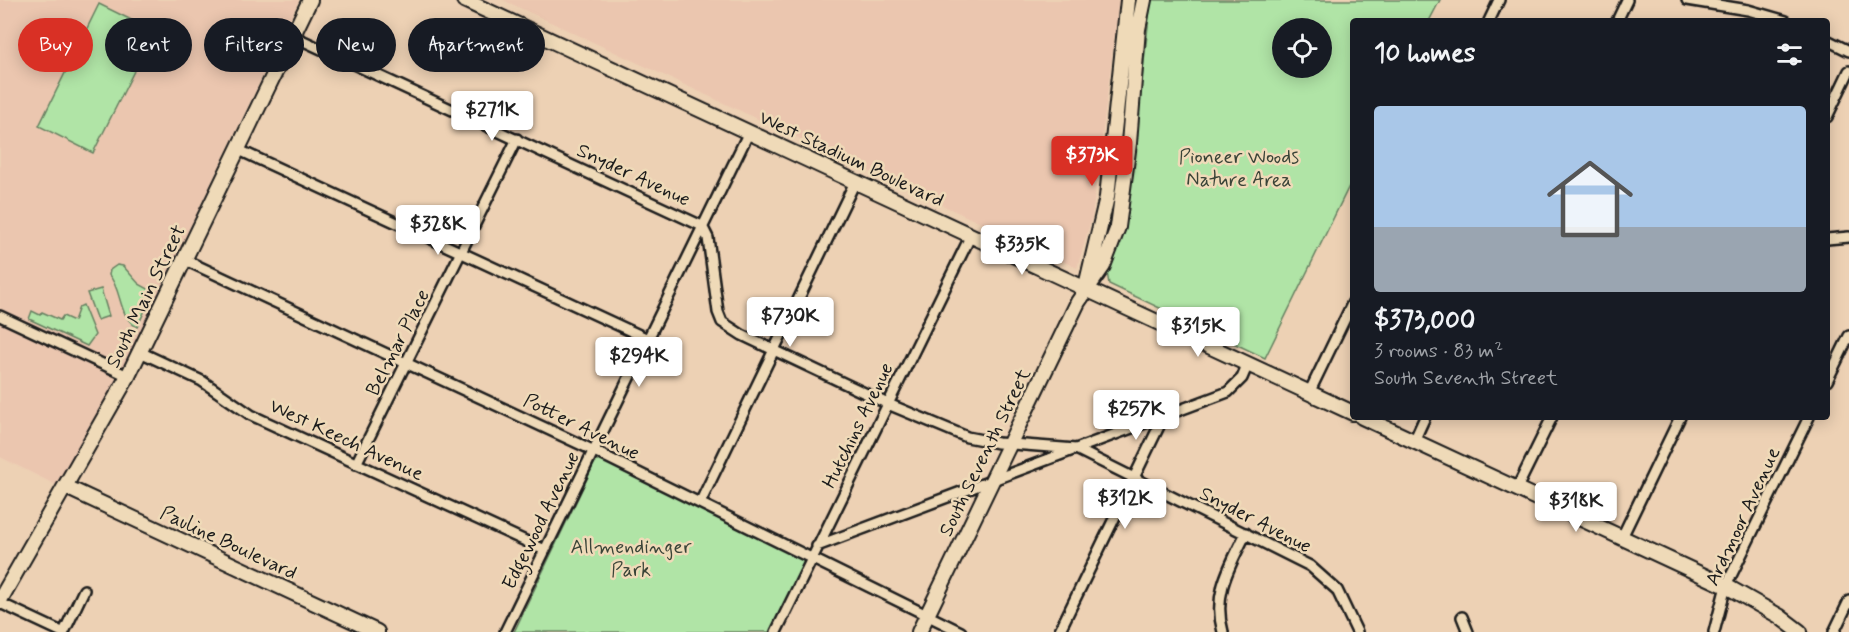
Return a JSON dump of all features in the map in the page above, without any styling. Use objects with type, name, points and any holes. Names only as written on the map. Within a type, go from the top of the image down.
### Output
[{"type":"main road","name":"South Main Street","points":[[302,18],[310,0]]},
{"type":"main road","name":"West Stadium Boulevard","points":[[464,0],[1350,412]]},
{"type":"main road","name":"South Seventh Street","points":[[1085,289],[1107,197],[1128,0]]},
{"type":"main road","name":"South Seventh Street","points":[[919,632],[1085,289],[1103,266],[1118,226],[1129,143],[1138,28],[1144,0]]},
{"type":"main road","name":"South Main Street","points":[[0,601],[6,576],[66,487],[128,376],[276,72]]},
{"type":"main road","points":[[1368,420],[1726,586],[1779,616],[1800,632]]},
{"type":"main road","name":"Pauline Boulevard","points":[[66,487],[377,632]]},
{"type":"street","points":[[1490,18],[1499,0]]},
{"type":"street","points":[[1618,18],[1627,0]]},
{"type":"street","points":[[1687,0],[1748,10],[1776,18]]},
{"type":"street","points":[[1744,18],[1748,10]]},
{"type":"street","name":"Snyder Avenue","points":[[304,41],[702,226],[708,238],[714,301],[722,322],[774,350],[888,404],[967,437],[1009,444],[1076,449],[1310,566],[1337,590],[1357,632]]},
{"type":"street","points":[[1830,42],[1849,51]]},
{"type":"street","points":[[1830,113],[1845,91],[1849,71]]},
{"type":"street","name":"Edgewood Avenue","points":[[505,632],[748,132]]},
{"type":"street","name":"Belmar Place","points":[[356,464],[518,139]]},
{"type":"street","points":[[239,150],[648,339]]},
{"type":"street","points":[[700,503],[855,182]]},
{"type":"street","name":"Hutchins Avenue","points":[[776,632],[971,235]]},
{"type":"street","points":[[1830,239],[1849,237]]},
{"type":"street","name":"Potter Avenue","points":[[185,260],[593,450],[961,632]]},
{"type":"street","points":[[1309,393],[1350,308]]},
{"type":"street","points":[[0,316],[128,376]]},
{"type":"street","points":[[1830,375],[1849,336]]},
{"type":"street","name":"West Keech Avenue","points":[[140,352],[202,381],[251,415],[545,550]]},
{"type":"street","points":[[817,546],[1228,392],[1242,378],[1248,364]]},
{"type":"street","points":[[1059,632],[1164,416]]},
{"type":"street","points":[[1414,441],[1424,420]]},
{"type":"street","points":[[1517,488],[1551,420]]},
{"type":"street","points":[[1622,537],[1679,420]]},
{"type":"street","name":"Ardmoor Avenue","points":[[1714,632],[1726,586],[1808,420]]},
{"type":"street","points":[[1223,632],[1218,599],[1223,580],[1246,533]]},
{"type":"street","points":[[0,601],[63,632],[84,590]]},
{"type":"street","points":[[1834,632],[1849,600]]},
{"type":"street","points":[[1462,617],[1468,632]]},
{"type":"shaded area","points":[[0,0],[299,0],[290,18],[204,18],[204,72],[264,72],[113,387],[56,485],[0,457]]},
{"type":"shaded area","points":[[503,0],[1119,0],[1092,217],[1077,268],[545,18]]},
{"type":"green space","name":"Pioneer Woods Nature Area","points":[[1151,0],[1440,0],[1431,18],[1350,18],[1350,184],[1265,358],[1109,284],[1107,272],[1131,176]]},
{"type":"green space","points":[[99,4],[128,18],[105,18],[105,72],[134,72],[93,153],[39,126],[66,72],[93,72],[92,18]]},
{"type":"green space","points":[[117,265],[123,266],[139,284],[154,292],[137,327],[126,317],[109,275],[110,270]]},
{"type":"green space","points":[[101,289],[109,316],[97,320],[87,293]]},
{"type":"green space","points":[[83,305],[95,335],[87,346],[29,319],[32,311],[40,315],[42,312],[60,320],[63,316],[74,321],[79,307]]},
{"type":"green space","name":"Allmendinger Park","points":[[601,460],[803,560],[804,563],[771,632],[514,632],[595,462]]}]
